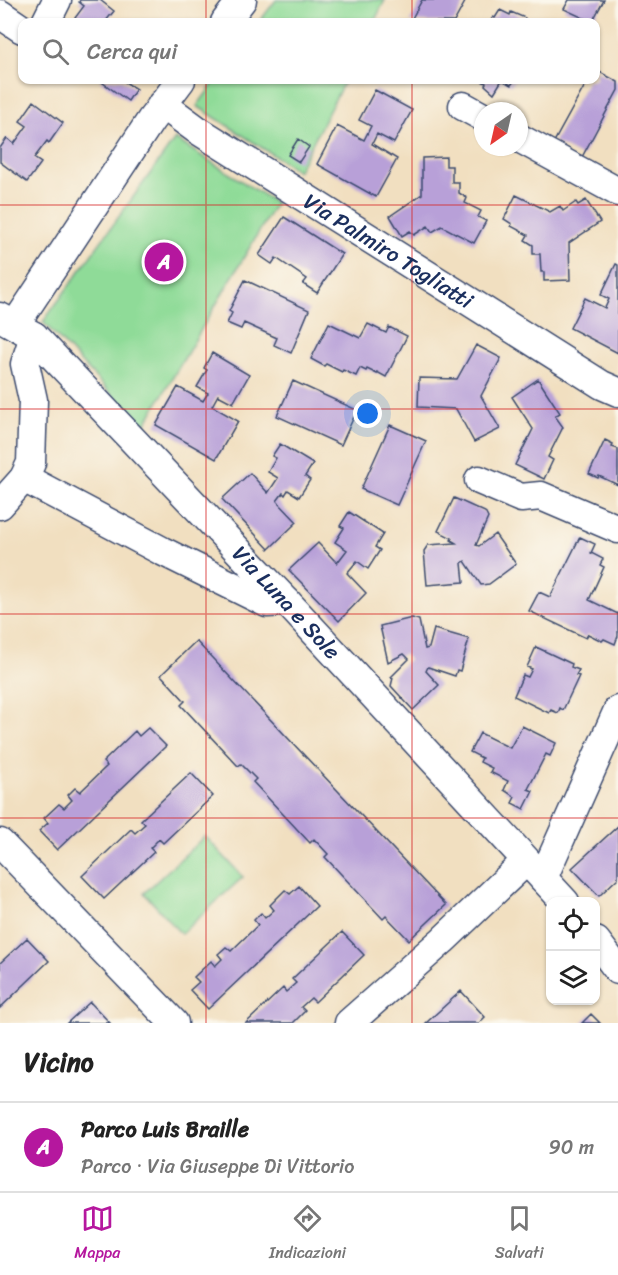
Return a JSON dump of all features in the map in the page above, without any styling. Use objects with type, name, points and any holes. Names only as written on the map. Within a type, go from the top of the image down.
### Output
[{"type":"street","points":[[48,18],[57,0]]},
{"type":"street","points":[[228,18],[242,0]]},
{"type":"street","points":[[0,15],[18,26]]},
{"type":"street","points":[[0,505],[24,478],[31,463],[33,400],[16,326],[162,104],[178,84]]},
{"type":"street","name":"Via Palmiro Togliatti","points":[[162,104],[206,135],[602,385],[618,392]]},
{"type":"street","points":[[528,143],[618,192]]},
{"type":"street","name":"Via Luna e Sole","points":[[16,326],[286,602],[560,897]]},
{"type":"street","points":[[24,478],[267,603],[286,602]]},
{"type":"street","points":[[479,480],[521,498],[541,496],[618,530]]},
{"type":"street","points":[[349,1023],[443,940],[534,870],[618,710]]},
{"type":"street","points":[[0,843],[174,1023]]},
{"type":"street","points":[[600,946],[618,970]]},
{"type":"green space","points":[[276,0],[385,0],[376,18],[262,18]]},
{"type":"green space","points":[[213,84],[343,84],[298,171],[197,106]]},
{"type":"green space","points":[[175,139],[276,203],[143,428],[43,322]]},
{"type":"green space","points":[[205,836],[243,877],[181,934],[144,893]]},
{"type":"building","points":[[80,0],[100,0],[114,11],[108,18],[75,18],[84,6],[79,2]]},
{"type":"building","points":[[422,0],[462,0],[465,2],[456,18],[412,18]]},
{"type":"building","points":[[569,0],[604,0],[594,18],[583,18],[564,9]]},
{"type":"building","points":[[500,10],[525,18],[495,18]]},
{"type":"building","points":[[600,72],[618,82],[618,90],[582,157],[554,142],[586,84],[600,84]]},
{"type":"building","points":[[105,84],[128,84],[136,89],[128,101]]},
{"type":"building","points":[[486,84],[500,84],[494,93]]},
{"type":"building","points":[[375,90],[412,110],[394,143],[377,134],[372,144],[397,159],[376,197],[317,164],[337,126],[364,140],[371,126],[359,120]]},
{"type":"building","points":[[34,101],[63,123],[49,143],[47,141],[34,158],[41,163],[27,182],[0,162],[0,148],[7,138],[14,144],[27,126],[20,121]]},
{"type":"building","points":[[298,139],[309,147],[299,162],[288,155]]},
{"type":"building","points":[[446,157],[446,166],[452,166],[452,182],[459,182],[459,193],[467,198],[465,203],[481,211],[478,217],[486,221],[474,243],[442,226],[432,232],[428,226],[414,235],[410,231],[402,236],[390,216],[422,194],[422,158]]},
{"type":"building","points":[[516,195],[550,212],[560,206],[563,211],[576,202],[578,205],[586,200],[600,222],[569,243],[570,280],[544,281],[540,254],[533,254],[533,245],[525,240],[528,235],[511,226],[512,224],[504,219]]},
{"type":"building","points":[[284,217],[342,254],[317,293],[303,284],[307,279],[276,258],[272,264],[259,255]]},
{"type":"building","points":[[616,264],[618,265],[618,353],[570,328],[585,298],[605,308],[609,299],[601,295]]},
{"type":"building","points":[[245,280],[309,310],[291,353],[274,345],[277,338],[244,323],[241,329],[227,323],[232,313],[229,311]]},
{"type":"building","points":[[329,323],[360,338],[368,324],[386,333],[389,327],[407,336],[386,377],[360,368],[356,376],[326,364],[324,366],[311,359]]},
{"type":"building","points":[[476,345],[501,358],[481,396],[500,429],[474,442],[456,409],[418,407],[419,378],[457,379]]},
{"type":"building","points":[[212,353],[249,375],[233,403],[218,395],[212,406],[238,421],[216,459],[156,425],[178,387],[203,401],[208,393],[197,387],[207,370],[204,368]]},
{"type":"building","points":[[538,379],[560,413],[555,416],[563,427],[548,457],[553,460],[544,479],[515,465],[533,429],[512,397]]},
{"type":"building","points":[[293,381],[357,410],[341,445],[277,416]]},
{"type":"building","points":[[390,425],[426,441],[397,505],[361,489]]},
{"type":"building","points":[[605,440],[618,449],[618,485],[589,474]]},
{"type":"building","points":[[280,444],[313,464],[305,476],[310,480],[299,497],[288,490],[277,501],[297,522],[269,549],[222,499],[250,473],[268,493],[278,478],[268,472],[276,458],[272,456]]},
{"type":"building","points":[[454,498],[485,512],[488,518],[476,545],[479,546],[495,534],[516,564],[489,584],[481,585],[465,561],[462,563],[464,582],[427,585],[424,551],[428,545],[456,543],[451,540],[452,538],[438,531]]},
{"type":"building","points":[[349,512],[383,534],[375,547],[380,550],[368,569],[357,561],[347,573],[366,593],[339,621],[289,570],[318,543],[337,563],[347,550],[335,542],[344,528],[340,526]]},
{"type":"building","points":[[580,537],[595,544],[591,553],[603,559],[600,565],[604,567],[589,600],[618,614],[618,636],[615,644],[588,634],[586,638],[529,611],[539,592],[550,597]]},
{"type":"building","points":[[412,618],[419,620],[425,649],[429,648],[434,629],[469,639],[460,671],[457,670],[455,676],[428,667],[426,671],[439,685],[413,710],[391,686],[393,678],[391,677],[409,659],[404,654],[388,662],[380,626]]},
{"type":"building","points":[[196,641],[446,905],[409,940],[386,916],[383,919],[325,857],[328,854],[314,839],[310,843],[253,782],[256,779],[241,764],[238,766],[181,705],[185,701],[161,675]]},
{"type":"building","points":[[536,647],[572,664],[571,667],[579,670],[576,675],[579,676],[563,710],[560,708],[558,713],[551,710],[549,713],[514,696],[523,675],[528,677],[532,669],[527,667]]},
{"type":"building","points":[[522,726],[556,743],[550,756],[546,754],[528,789],[533,791],[524,809],[512,803],[515,797],[504,790],[508,781],[490,772],[492,768],[480,762],[482,758],[470,752],[480,733],[510,748]]},
{"type":"building","points":[[148,728],[166,746],[57,850],[39,831],[48,823],[44,818],[59,804],[64,808],[72,800],[68,795],[75,788],[80,792],[107,766],[103,762],[135,731],[139,736]]},
{"type":"building","points":[[191,773],[213,796],[163,843],[159,839],[150,848],[154,852],[104,899],[82,876],[131,829],[135,833],[145,824],[141,820]]},
{"type":"building","points":[[618,826],[618,878],[599,896],[572,868]]},
{"type":"building","points":[[299,886],[317,906],[208,1009],[190,990],[199,982],[194,977],[211,961],[215,966],[222,959],[218,954],[226,947],[231,951],[258,925],[254,920],[261,913],[265,918],[274,910],[270,905],[285,890],[290,894]]},
{"type":"building","points":[[342,932],[364,955],[315,1002],[311,998],[301,1007],[305,1011],[293,1023],[246,1023],[283,988],[286,992],[296,983],[292,979]]},
{"type":"building","points":[[27,938],[49,961],[0,1008],[0,963]]},
{"type":"building","points":[[461,991],[485,1017],[479,1023],[426,1023]]},
{"type":"building","points":[[90,1002],[110,1023],[67,1023]]},
{"type":"building","points":[[591,1014],[600,1023],[582,1023]]},
{"type":"place","name":"Parco Luis Braille","points":[[164,262]]}]
